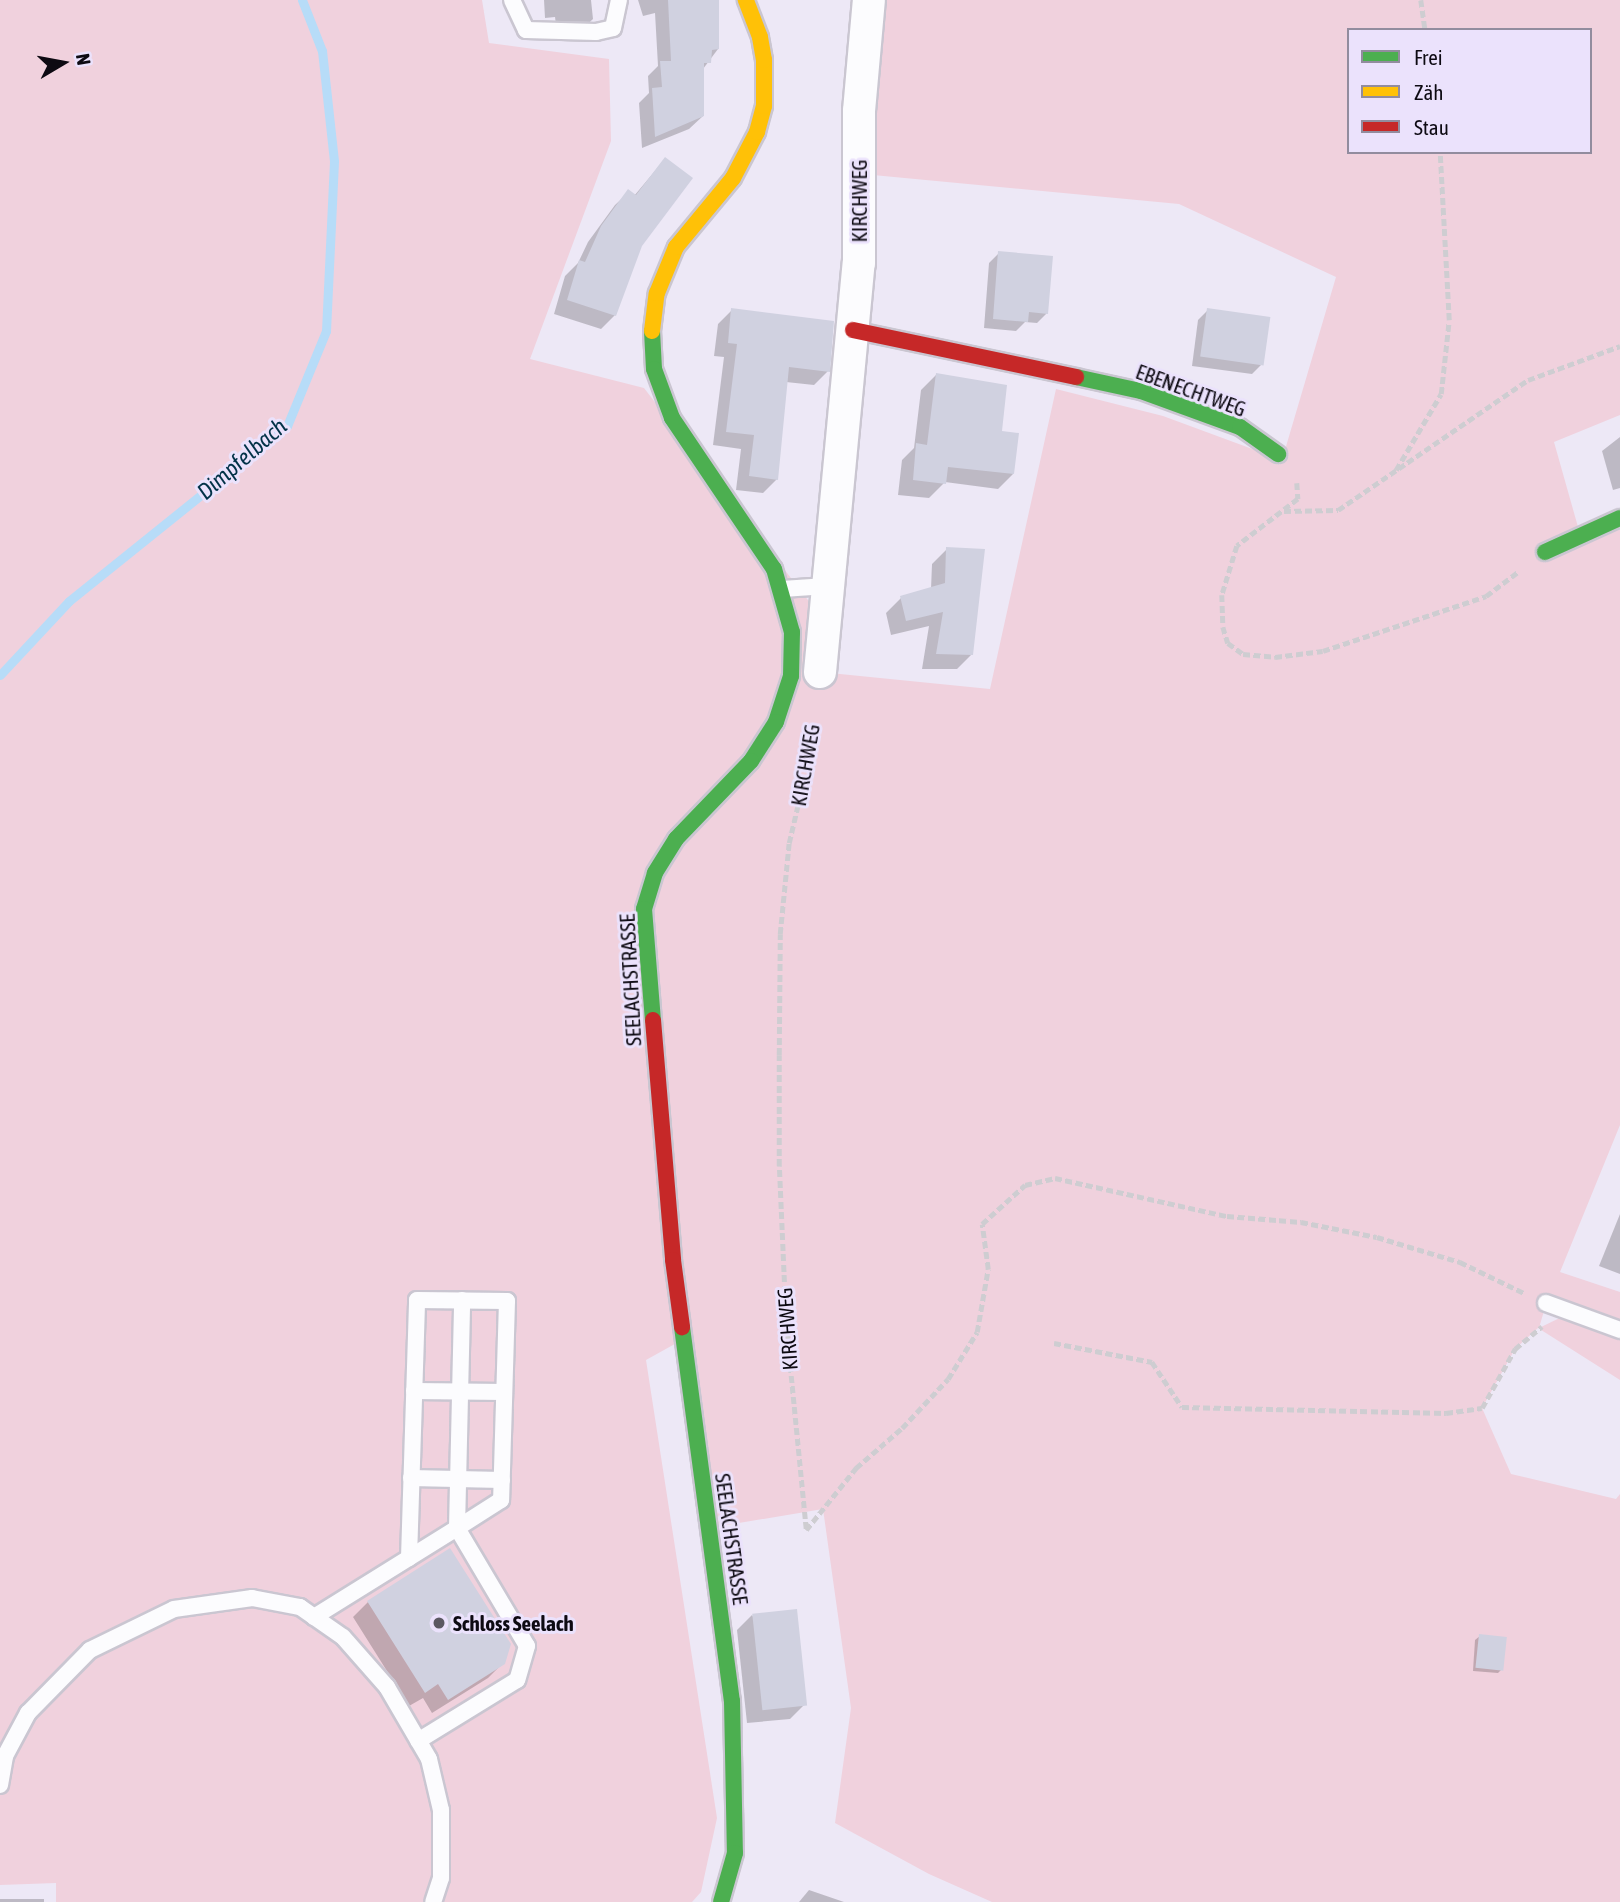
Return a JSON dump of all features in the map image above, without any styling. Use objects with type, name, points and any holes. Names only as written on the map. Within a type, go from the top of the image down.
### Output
[{"type":"street","name":"SEELACHSTRASSE","points":[[721,1902],[735,1853],[732,1701],[673,1260],[645,909],[655,873],[676,839],[751,761],[776,722],[790,676],[792,632],[782,589],[762,550],[673,418],[654,369],[651,342],[657,293],[670,258],[691,227],[733,178],[757,132],[764,106],[764,60],[760,37],[746,0]]},
{"type":"street","name":"KIRCHWEG","points":[[820,672],[825,586],[859,263],[859,111],[869,0]]},
{"type":"street","name":"EBENECHTWEG","points":[[853,330],[1141,391],[1240,427],[1278,454]]},
{"type":"street","points":[[1545,552],[1620,518]]},
{"type":"lane","points":[[512,0],[526,30],[596,33],[612,28],[619,0]]},
{"type":"lane","points":[[782,589],[825,586]]},
{"type":"lane","points":[[314,1617],[409,1558],[457,1528],[501,1500],[507,1301],[417,1300],[409,1558]]},
{"type":"lane","points":[[418,1741],[517,1680],[527,1646],[457,1528],[463,1300]]},
{"type":"lane","points":[[1546,1303],[1620,1330]]},
{"type":"lane","points":[[414,1391],[504,1392]]},
{"type":"lane","points":[[411,1478],[502,1480]]},
{"type":"lane","points":[[0,1785],[5,1756],[28,1713],[90,1650],[174,1609],[252,1598],[300,1607],[343,1637],[387,1687],[429,1759],[441,1810],[441,1878],[433,1902]]},
{"type":"path","points":[[1421,0],[1425,28]]},
{"type":"path","points":[[1394,474],[1441,394],[1449,320],[1440,154]]},
{"type":"path","points":[[1284,511],[1338,510],[1528,380],[1620,346]]},
{"type":"path","points":[[1278,454],[1296,481],[1298,499],[1237,546],[1222,595],[1223,627],[1228,643],[1242,654],[1275,657],[1323,651],[1486,596],[1545,552]]},
{"type":"path","name":"KIRCHWEG","points":[[813,725],[807,766],[789,843],[780,934],[779,1166],[786,1324],[806,1530],[856,1468],[902,1428],[948,1379],[977,1332],[988,1269],[982,1224],[1025,1185],[1055,1178],[1227,1216],[1301,1222],[1377,1237],[1460,1262],[1546,1303]]},
{"type":"path","points":[[1054,1343],[1152,1362],[1182,1406],[1446,1413],[1482,1408],[1515,1349],[1538,1328],[1571,1312]]},
{"type":"shaded area","points":[[0,0],[482,0],[489,43],[609,59],[611,141],[530,359],[644,388],[811,604],[820,672],[990,689],[1056,389],[1163,416],[1282,460],[1336,277],[1179,204],[873,175],[871,0],[1620,0],[1620,415],[1554,442],[1580,534],[1620,518],[1620,1125],[1560,1272],[1620,1292],[1620,1380],[1538,1328],[1515,1349],[1482,1408],[1511,1474],[1616,1499],[1620,1494],[1620,1902],[992,1902],[929,1874],[835,1823],[851,1708],[823,1509],[709,1528],[691,1335],[646,1360],[717,1818],[701,1892],[692,1902],[56,1902],[56,1883],[0,1885]],"holes":[[[1546,1304],[1570,1313],[1539,1328]]]},
{"type":"building","points":[[668,0],[719,0],[719,49],[712,50],[711,63],[704,63],[704,116],[655,137],[652,88],[662,87],[660,61],[671,61]]},
{"type":"building","points":[[665,157],[693,178],[642,246],[616,316],[567,300],[579,260],[585,262],[601,226],[628,189],[636,195]]},
{"type":"building","points":[[998,251],[1053,256],[1048,314],[1029,312],[1028,322],[993,319]]},
{"type":"building","points":[[731,308],[834,321],[830,372],[789,367],[778,480],[749,476],[754,435],[726,432],[737,344],[728,343]]},
{"type":"building","points":[[1207,308],[1270,317],[1264,365],[1200,357]]},
{"type":"building","points":[[936,373],[1007,385],[1002,431],[1019,433],[1014,474],[948,467],[946,484],[913,480],[916,443],[927,445]]},
{"type":"building","points":[[946,547],[985,549],[973,655],[936,654],[943,612],[906,621],[900,596],[945,583]]},
{"type":"building","name":"Schloss Seelach","points":[[450,1548],[511,1644],[505,1664],[448,1700],[438,1684],[425,1693],[367,1601]]},
{"type":"building","points":[[797,1609],[807,1705],[762,1710],[752,1614]]},
{"type":"building","points":[[1479,1634],[1507,1637],[1503,1671],[1475,1668]]},
{"type":"waterway","name":"Dimpfelbach","points":[[0,675],[69,601],[287,426],[326,331],[334,161],[322,51],[302,0]]},
{"type":"traffic: fast","points":[[652,331],[654,369],[672,418],[774,569],[792,632],[791,676],[776,722],[751,761],[676,839],[655,873],[644,909],[653,1020]]},
{"type":"traffic: fast","points":[[1076,377],[1141,391],[1240,427],[1278,454]]},
{"type":"traffic: fast","points":[[1545,552],[1620,518]]},
{"type":"traffic: fast","points":[[682,1327],[732,1701],[735,1853],[721,1902]]},
{"type":"traffic: slow","points":[[652,331],[657,293],[676,247],[733,178],[757,132],[764,106],[764,60],[760,37],[746,0]]},
{"type":"traffic: jam","points":[[853,330],[1076,377]]},
{"type":"traffic: jam","points":[[653,1020],[673,1260],[682,1327]]},
{"type":"place","name":"Schloss Seelach","points":[[439,1623]]}]
